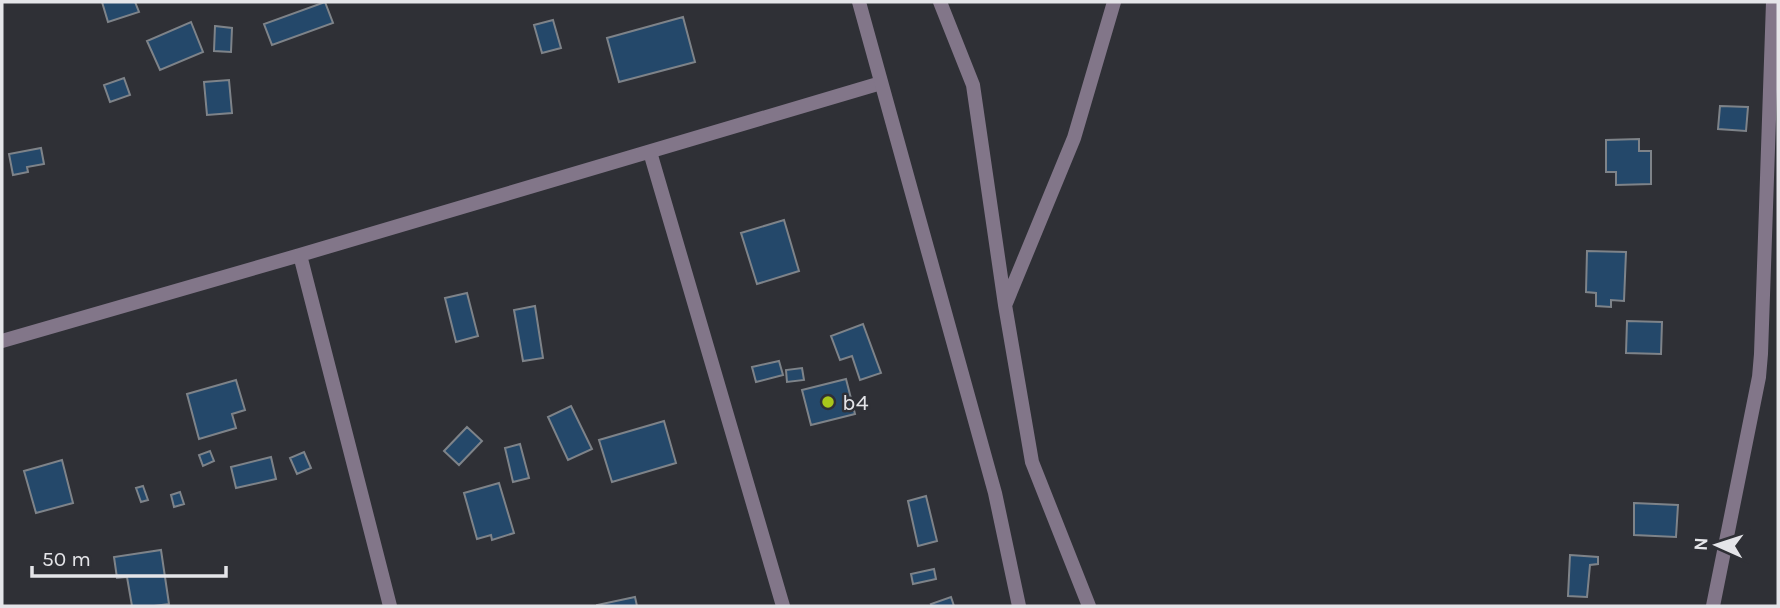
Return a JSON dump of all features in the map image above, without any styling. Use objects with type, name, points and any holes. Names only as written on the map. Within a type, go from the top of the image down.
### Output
[{"type":"street","points":[[859,2],[995,493],[1019,606]]},
{"type":"street","points":[[940,2],[973,85],[1005,304],[1032,463],[1089,606]]},
{"type":"street","points":[[1005,304],[1074,138],[1114,2]]},
{"type":"street","points":[[1713,606],[1759,377],[1774,62],[1773,2]]},
{"type":"street","points":[[2,341],[881,83]]},
{"type":"street","points":[[650,152],[783,606]]},
{"type":"street","points":[[300,255],[390,606]]},
{"type":"building","points":[[102,2],[135,2],[139,12],[108,22]]},
{"type":"building","points":[[325,2],[333,23],[272,45],[264,24]]},
{"type":"building","points":[[683,17],[695,62],[619,82],[607,38]]},
{"type":"building","points":[[553,20],[561,48],[542,53],[534,25]]},
{"type":"building","points":[[191,22],[203,52],[160,70],[147,41]]},
{"type":"building","points":[[215,26],[232,28],[231,52],[214,51]]},
{"type":"building","points":[[124,78],[130,95],[110,102],[104,85]]},
{"type":"building","points":[[229,80],[232,113],[207,115],[204,82]]},
{"type":"building","points":[[1720,106],[1748,107],[1746,131],[1718,129]]},
{"type":"building","points":[[1639,139],[1639,151],[1651,151],[1651,184],[1616,185],[1616,172],[1606,172],[1606,140]]},
{"type":"building","points":[[41,148],[44,164],[27,167],[28,172],[13,175],[9,154]]},
{"type":"building","points":[[784,220],[799,271],[757,284],[741,233]]},
{"type":"building","points":[[1587,251],[1626,252],[1624,301],[1611,300],[1611,307],[1596,306],[1596,293],[1586,292]]},
{"type":"building","points":[[467,293],[478,336],[456,342],[445,298]]},
{"type":"building","points":[[535,306],[543,358],[523,361],[514,310]]},
{"type":"building","points":[[1627,321],[1662,322],[1661,354],[1626,353]]},
{"type":"building","points":[[863,324],[881,373],[860,380],[852,356],[840,360],[831,336]]},
{"type":"building","points":[[779,361],[783,375],[756,382],[752,367]]},
{"type":"building","points":[[802,368],[804,380],[787,382],[786,370]]},
{"type":"building","name":"b4","points":[[846,379],[855,414],[811,425],[802,390]]},
{"type":"building","points":[[236,380],[245,410],[232,414],[236,428],[199,439],[187,394]]},
{"type":"building","points":[[571,406],[592,449],[568,460],[548,417]]},
{"type":"building","points":[[664,421],[676,463],[612,482],[599,440]]},
{"type":"building","points":[[467,427],[482,441],[459,465],[444,451]]},
{"type":"building","points":[[520,444],[529,478],[513,482],[505,448]]},
{"type":"building","points":[[210,451],[214,461],[203,466],[199,455]]},
{"type":"building","points":[[304,452],[311,468],[297,474],[290,458]]},
{"type":"building","points":[[271,457],[276,479],[236,488],[231,467]]},
{"type":"building","points":[[62,460],[73,503],[36,513],[24,471]]},
{"type":"building","points":[[499,483],[514,533],[492,540],[491,535],[477,539],[464,493]]},
{"type":"building","points":[[143,486],[148,500],[141,502],[136,488]]},
{"type":"building","points":[[180,492],[184,504],[174,507],[171,495]]},
{"type":"building","points":[[926,496],[937,541],[918,546],[908,501]]},
{"type":"building","points":[[1634,503],[1678,505],[1676,537],[1634,535]]},
{"type":"building","points":[[161,550],[169,604],[132,606],[127,577],[117,578],[114,557]]},
{"type":"building","points":[[1570,555],[1598,557],[1598,564],[1590,565],[1587,597],[1568,596]]},
{"type":"building","points":[[934,569],[936,579],[913,584],[911,574]]},
{"type":"building","points":[[635,597],[637,606],[597,606],[597,605]]},
{"type":"building","points":[[951,597],[954,606],[931,604]]},
{"type":"place","name":"b4","points":[[828,402]]}]
